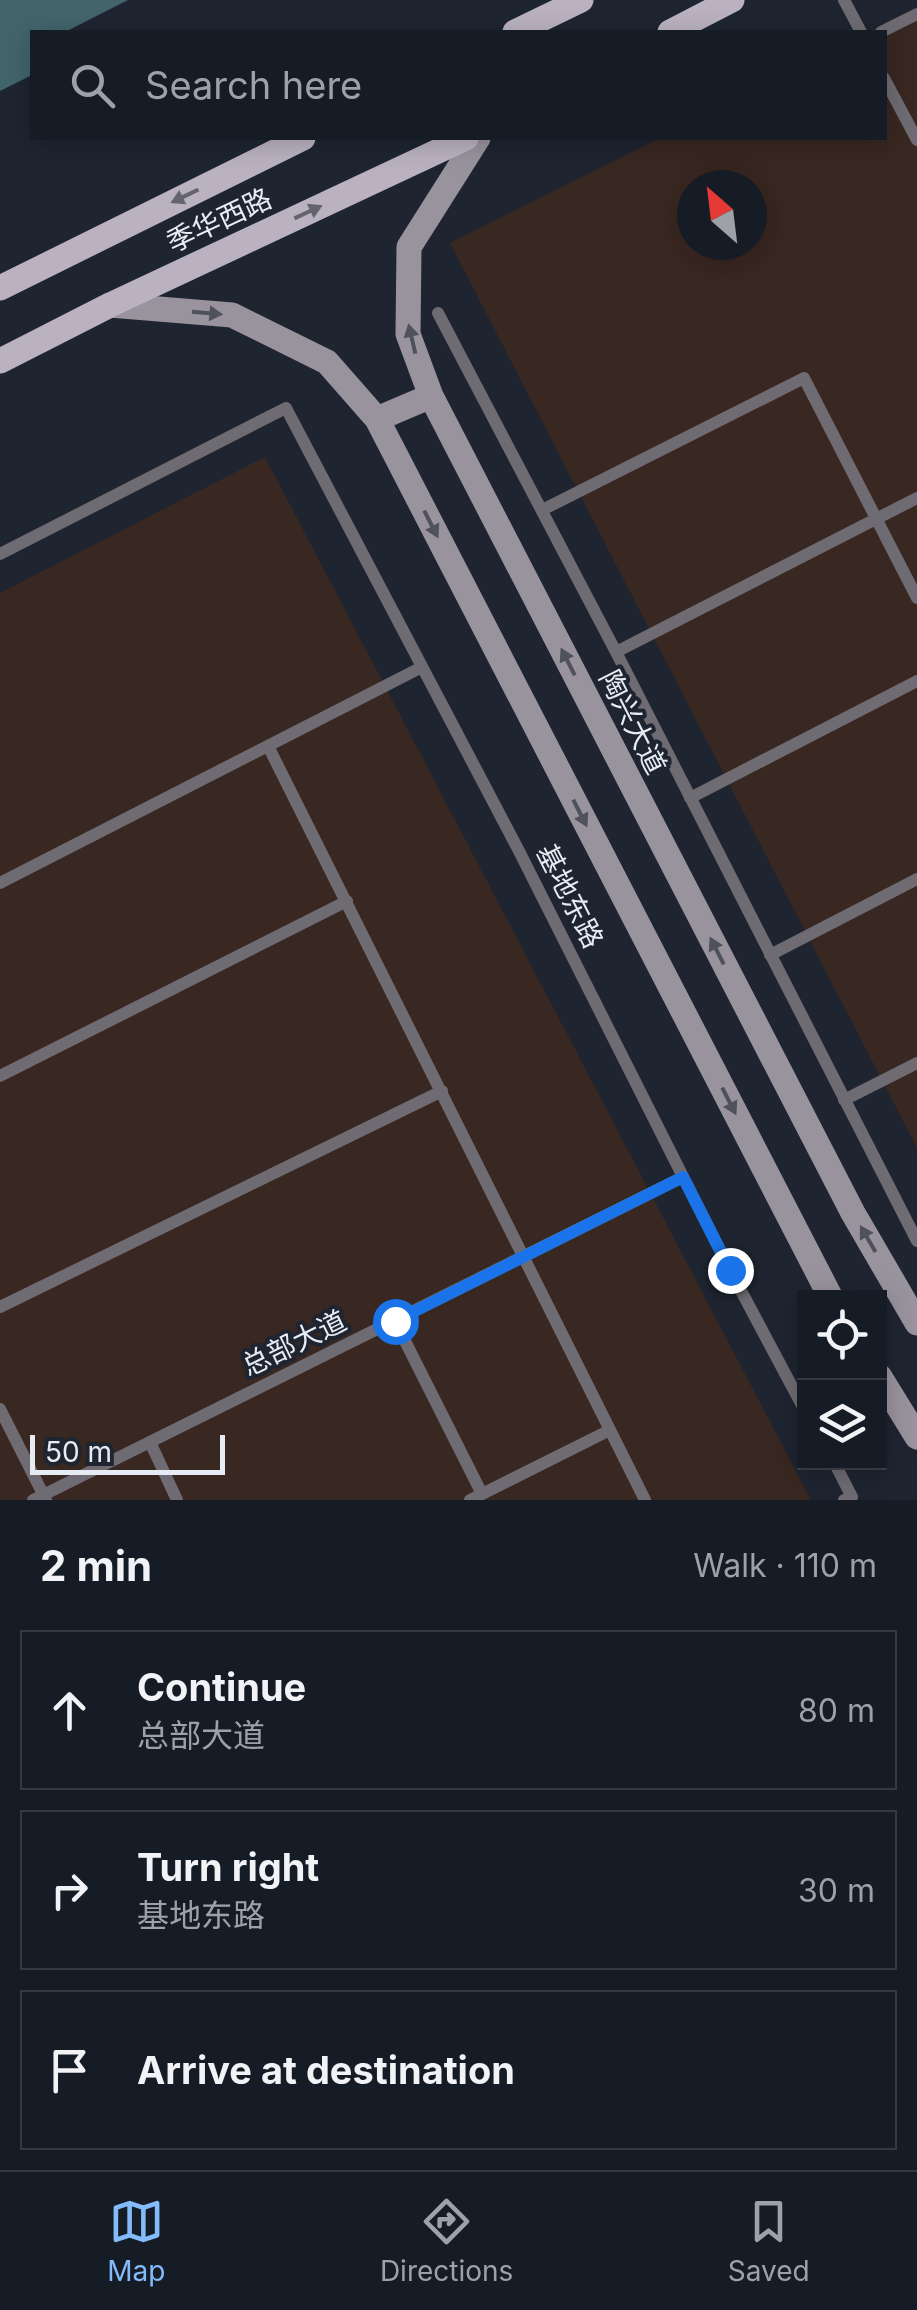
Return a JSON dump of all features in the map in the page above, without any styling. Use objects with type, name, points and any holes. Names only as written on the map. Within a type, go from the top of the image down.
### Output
[{"type":"main road","points":[[519,30],[581,0]]},
{"type":"main road","points":[[674,30],[732,0]]},
{"type":"main road","name":"季华西路","points":[[0,288],[300,140]]},
{"type":"main road","name":"季华西路","points":[[0,361],[110,305],[462,140]]},
{"type":"main road","name":"陶兴大道","points":[[477,140],[409,247],[408,334],[431,396],[853,1214],[917,1323]]},
{"type":"main road","points":[[110,305],[232,315],[327,362],[377,419],[827,1290]]},
{"type":"main road","points":[[377,419],[431,396]]},
{"type":"main road","points":[[882,1380],[917,1437]]},
{"type":"lane","points":[[844,0],[860,30]]},
{"type":"lane","points":[[884,30],[917,14]]},
{"type":"lane","points":[[887,84],[917,140]]},
{"type":"lane","points":[[438,312],[917,1240]]},
{"type":"lane","points":[[542,510],[804,378],[917,598]]},
{"type":"lane","name":"基地东路","points":[[0,554],[286,408],[797,1395]]},
{"type":"lane","points":[[616,652],[917,498]]},
{"type":"lane","points":[[0,884],[422,667]]},
{"type":"lane","points":[[690,798],[917,681]]},
{"type":"lane","points":[[268,746],[645,1500]]},
{"type":"lane","points":[[770,955],[917,879]]},
{"type":"lane","points":[[0,1076],[348,901]]},
{"type":"lane","points":[[844,1100],[917,1063]]},
{"type":"lane","points":[[0,1306],[442,1091]]},
{"type":"lane","name":"总部大道","points":[[41,1498],[683,1177]]},
{"type":"lane","points":[[395,1321],[476,1497],[610,1430]]},
{"type":"lane","points":[[0,1409],[41,1498]]},
{"type":"lane","points":[[150,1442],[177,1500]]},
{"type":"lane","points":[[837,1470],[848,1498]]},
{"type":"shaded area","points":[[0,0],[128,0],[69,30],[30,30],[30,76],[0,91]]},
{"type":"shaded area","points":[[917,8],[917,1148],[450,243],[656,140],[887,140],[887,30],[873,30]]},
{"type":"shaded area","points":[[265,457],[811,1500],[0,1500],[0,593]]},
{"type":"route","points":[[395,1321],[683,1177],[730,1270]]}]
